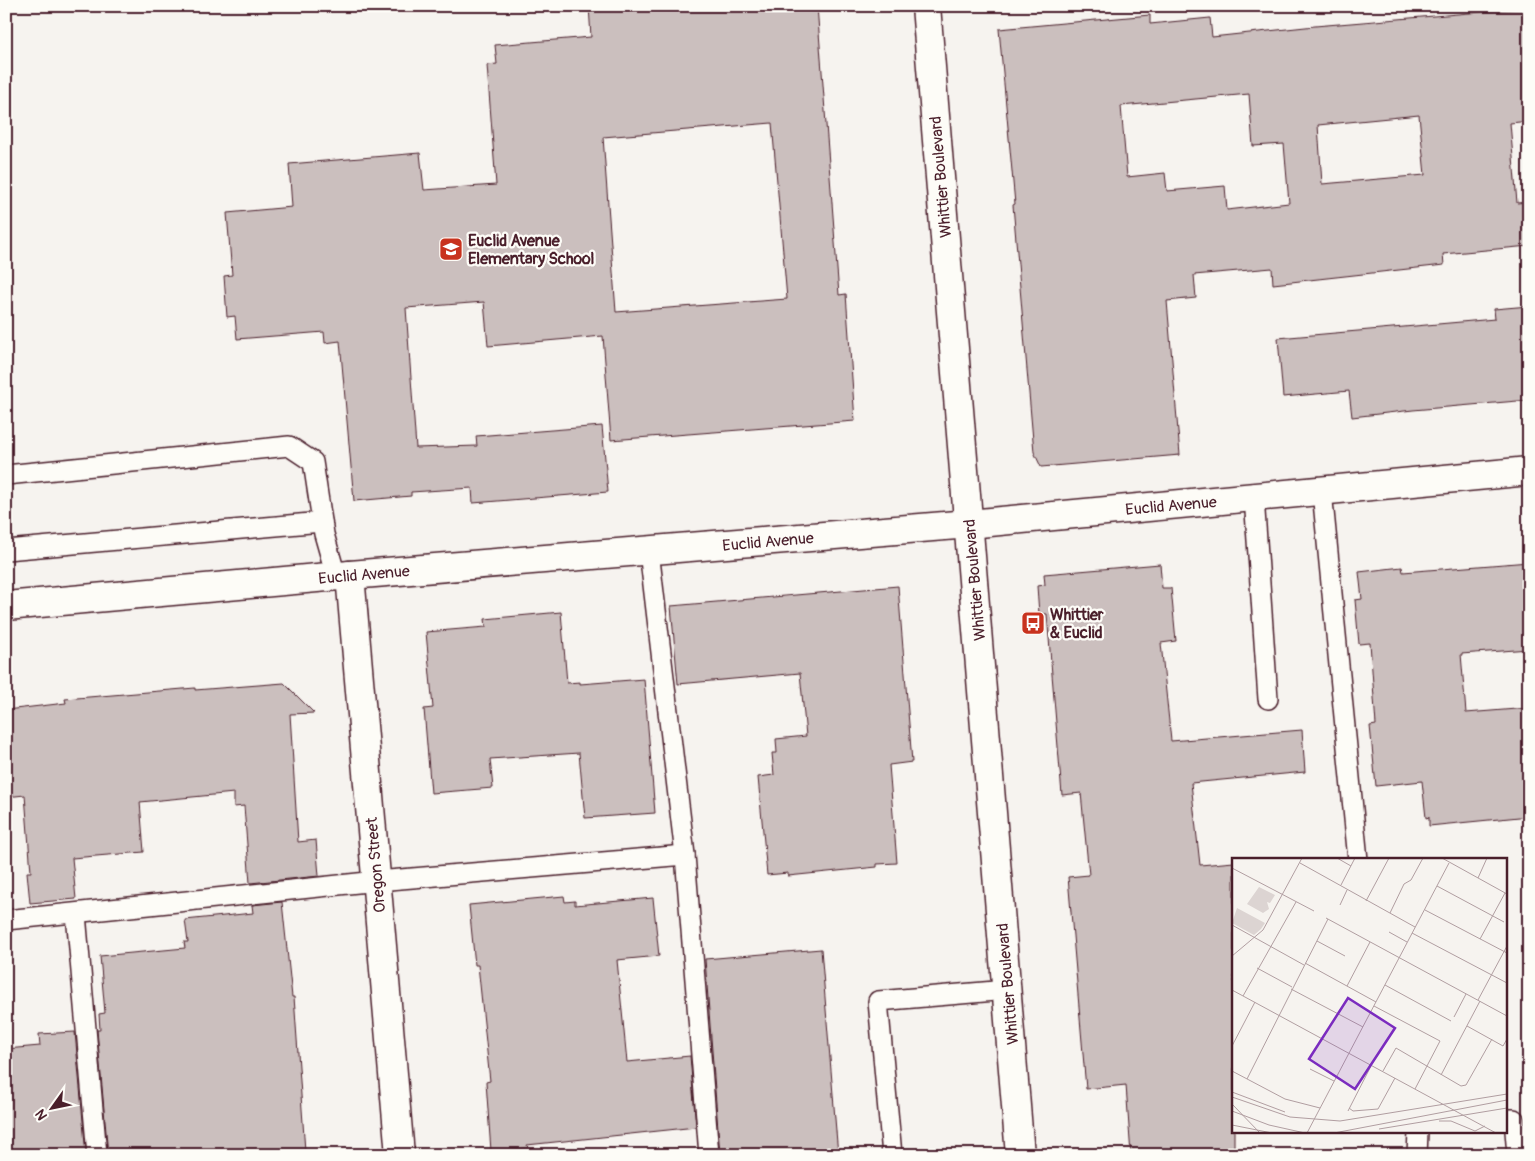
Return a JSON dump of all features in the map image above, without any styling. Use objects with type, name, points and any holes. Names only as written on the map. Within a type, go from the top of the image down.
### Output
[{"type":"street","name":"Whittier Boulevard","points":[[926,6],[1020,1155]]},
{"type":"street","name":"Euclid Avenue","points":[[6,606],[343,575],[969,524],[1529,471]]},
{"type":"street","name":"Oregon Street","points":[[343,575],[377,881],[400,1155]]},
{"type":"lane","points":[[6,474],[289,446],[313,462],[324,534],[343,575]]},
{"type":"lane","points":[[1322,491],[1358,858]]},
{"type":"lane","points":[[1254,497],[1268,699]]},
{"type":"lane","points":[[6,550],[322,522]]},
{"type":"lane","points":[[649,550],[685,855],[709,1155]]},
{"type":"lane","points":[[6,920],[377,881],[685,855]]},
{"type":"lane","points":[[76,914],[96,1155]]},
{"type":"lane","points":[[892,1155],[878,1001],[1007,990]]},
{"type":"lane","points":[[1508,1119],[1514,1119],[1517,1155]]},
{"type":"lane","points":[[1417,1155],[1418,1134]]},
{"type":"building","points":[[589,6],[817,6],[839,295],[846,294],[855,421],[611,440],[603,336],[488,346],[484,302],[406,308],[416,448],[477,446],[476,436],[602,426],[608,492],[473,503],[472,488],[411,492],[411,496],[354,501],[340,341],[325,343],[324,332],[237,339],[235,316],[227,317],[224,276],[232,275],[227,213],[292,207],[289,164],[420,153],[424,190],[496,185],[487,65],[497,64],[495,45],[591,37]],"holes":[[[772,123],[787,299],[616,312],[603,137]]]},
{"type":"building","points":[[1529,8],[1529,121],[1510,123],[1517,203],[1529,202],[1529,246],[1443,254],[1444,265],[1273,284],[1272,268],[1194,275],[1196,298],[1167,301],[1180,455],[1041,467],[1034,452],[1013,205],[1015,204],[999,29],[1150,15],[1150,24],[1210,18],[1212,37],[1315,26]],"holes":[[[1249,94],[1253,146],[1284,144],[1289,203],[1227,210],[1225,186],[1167,191],[1165,173],[1127,177],[1121,106]],[[1419,115],[1425,175],[1322,184],[1318,125]]]},
{"type":"building","points":[[1529,306],[1529,400],[1352,417],[1349,391],[1283,397],[1278,338],[1495,319],[1494,309]]},
{"type":"building","points":[[1529,562],[1529,649],[1461,654],[1466,713],[1529,708],[1529,816],[1429,826],[1429,817],[1426,818],[1422,781],[1376,786],[1370,726],[1376,725],[1370,643],[1359,644],[1355,600],[1362,599],[1359,572],[1402,567],[1403,572]]},
{"type":"building","points":[[1160,564],[1162,588],[1171,588],[1176,641],[1161,643],[1171,741],[1302,730],[1305,772],[1191,783],[1200,865],[1232,862],[1232,1134],[1234,1134],[1234,1155],[1131,1155],[1126,1085],[1086,1089],[1068,877],[1089,875],[1081,793],[1062,795],[1047,614],[1039,614],[1037,586],[1045,585],[1044,574]]},
{"type":"building","points":[[898,586],[912,762],[889,765],[897,863],[877,864],[877,867],[788,876],[788,873],[767,875],[758,777],[774,775],[772,753],[777,753],[776,739],[806,736],[800,673],[678,684],[671,606]]},
{"type":"building","points":[[561,612],[567,683],[580,682],[580,684],[644,679],[655,813],[585,818],[579,753],[490,759],[493,788],[431,793],[424,709],[433,708],[426,632],[486,627],[485,619]]},
{"type":"building","points":[[284,683],[314,713],[290,714],[298,842],[316,840],[319,876],[250,883],[244,806],[234,807],[234,793],[140,802],[144,852],[72,858],[76,899],[30,903],[27,872],[31,872],[25,795],[6,797],[6,710],[66,703],[65,699]]},
{"type":"building","points":[[564,896],[565,902],[575,901],[575,905],[653,898],[659,956],[617,960],[627,1062],[690,1056],[696,1127],[527,1145],[528,1148],[491,1151],[486,1082],[490,1081],[478,965],[475,965],[469,905]]},
{"type":"building","points":[[282,902],[292,997],[294,997],[305,1151],[265,1155],[108,1155],[97,1030],[100,1030],[99,1014],[105,1013],[100,956],[185,948],[184,942],[188,942],[185,920],[253,913],[252,905]]},
{"type":"building","points":[[821,949],[838,1155],[720,1155],[705,959]]},
{"type":"building","points":[[75,1032],[86,1155],[6,1155],[6,1049],[40,1046],[39,1034]]},
{"type":"place","name":"Euclid Avenue Elementary School","points":[[451,249]]},
{"type":"place","name":"Whittier & Euclid","points":[[1033,623]]}]
